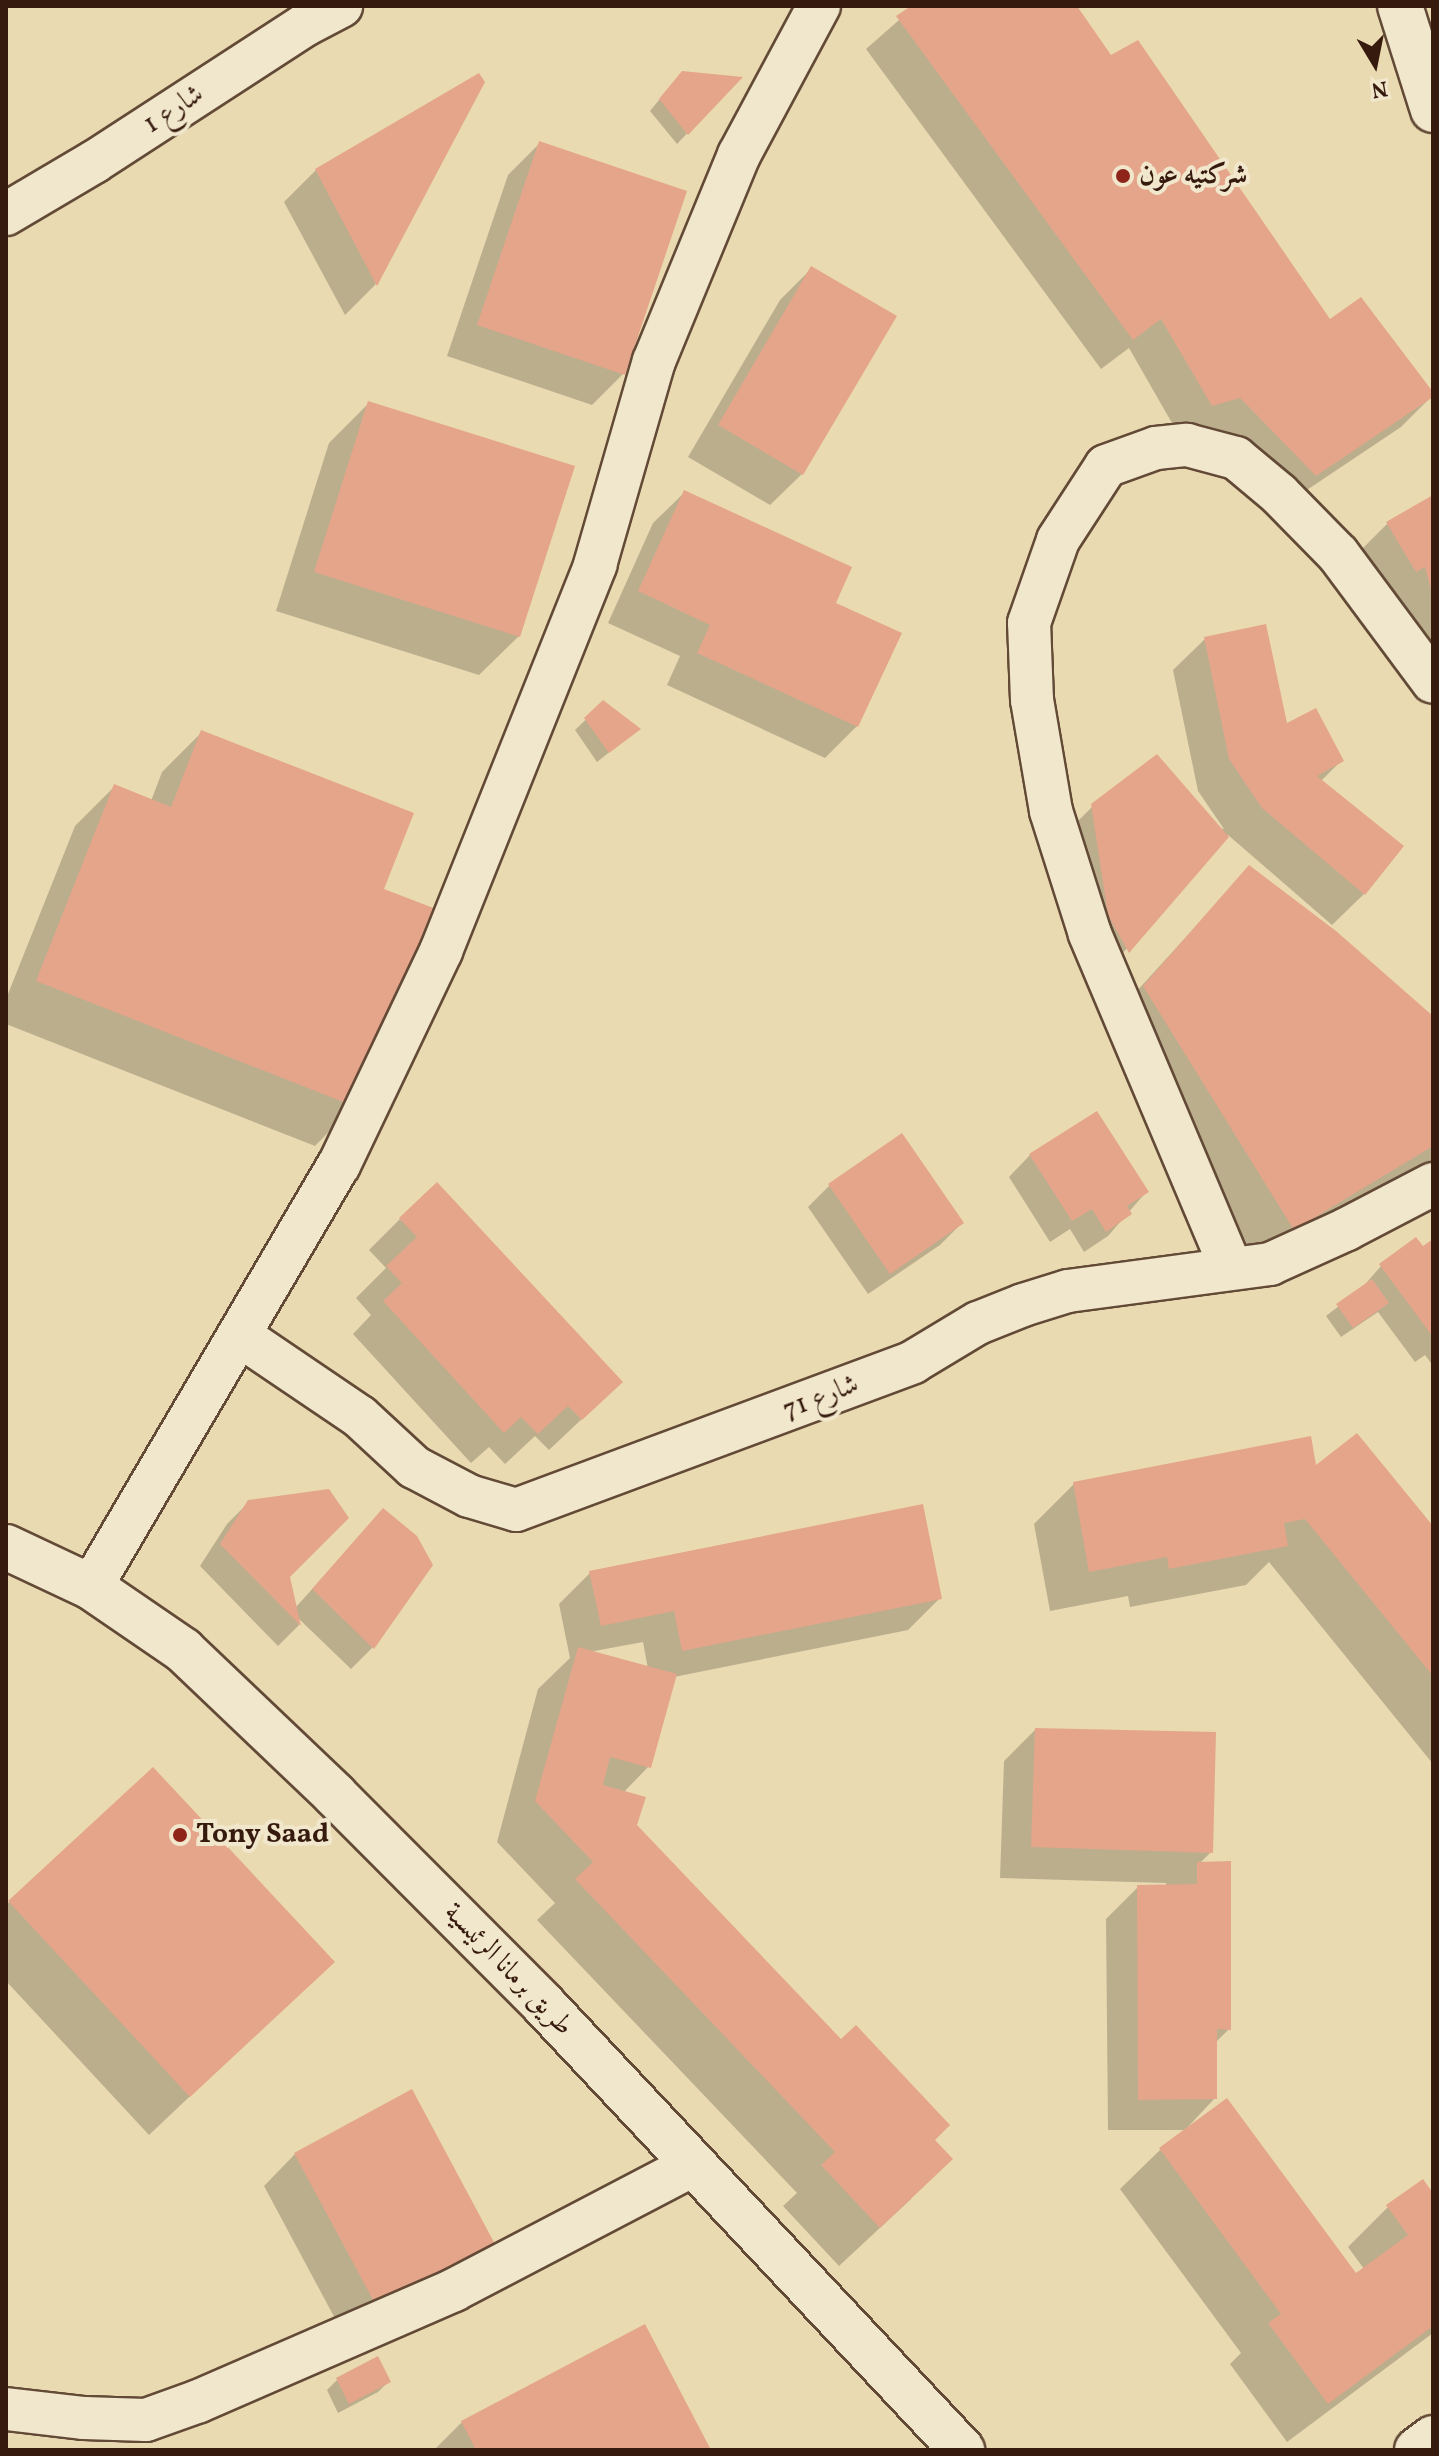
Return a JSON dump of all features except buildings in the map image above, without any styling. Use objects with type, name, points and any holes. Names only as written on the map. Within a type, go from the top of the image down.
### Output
[{"type":"main road","points":[[1400,6],[1433,110]]},
{"type":"main road","name":"طريق برمانا الرئيسية","points":[[6,1547],[91,1587],[183,1650],[335,1795],[544,2005],[959,2449]]},
{"type":"main road","points":[[1417,2450],[1433,2438]]},
{"type":"street","name":"شارع 1","points":[[6,214],[94,162],[305,25],[341,6]]},
{"type":"street","points":[[91,1587],[339,1165],[441,951],[595,565],[654,361],[739,155],[819,6]]},
{"type":"street","points":[[1231,1268],[1090,934],[1051,811],[1032,700],[1029,623],[1058,540],[1106,466],[1156,448],[1187,445],[1236,458],[1279,494],[1338,554],[1433,682]]},
{"type":"street","name":"شارع 71","points":[[239,1335],[360,1417],[414,1467],[469,1496],[516,1510],[913,1362],[978,1323],[1023,1305],[1068,1291],[1277,1261],[1433,1184]]},
{"type":"street","points":[[6,2409],[84,2418],[146,2420],[199,2401],[454,2290],[693,2165]]},
{"type":"place","name":"شركتيه عون","points":[[1123,176]]},
{"type":"place","name":"Tony Saad","points":[[180,1835]]}]
